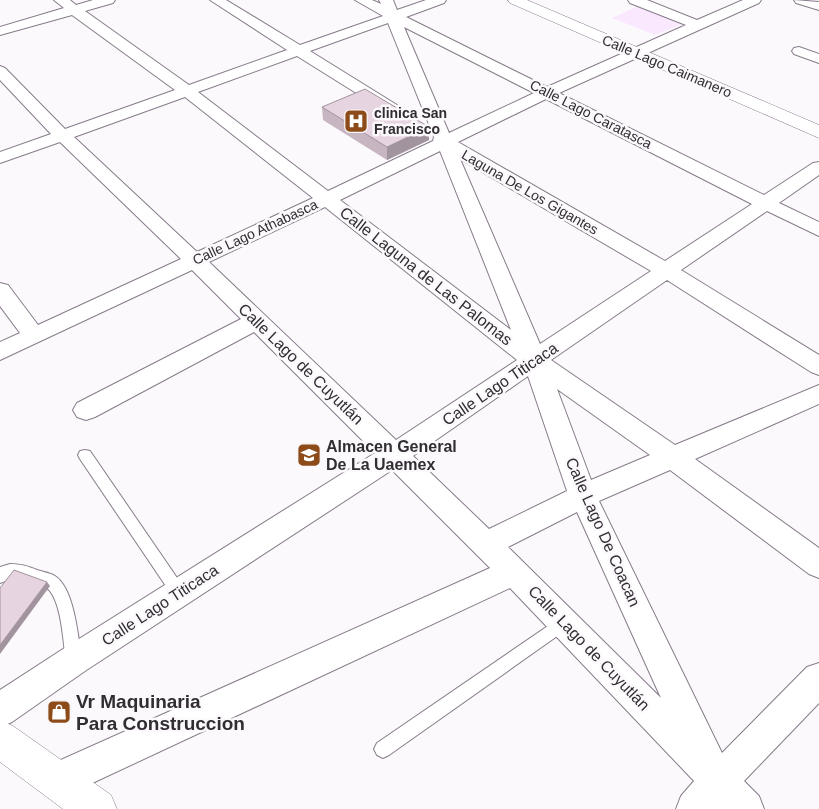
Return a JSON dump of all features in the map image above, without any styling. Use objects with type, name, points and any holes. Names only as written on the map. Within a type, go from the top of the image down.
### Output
[{"type":"street","points":[[0,31],[68,5],[108,0]]},
{"type":"street","points":[[217,0],[404,117]]},
{"type":"street","name":"Calle Lago Caratasca","points":[[362,0],[390,8],[548,92],[819,230]]},
{"type":"street","points":[[0,158],[299,51],[390,8],[439,0]]},
{"type":"street","name":"Calle Lago Caimanero","points":[[515,0],[819,132]]},
{"type":"street","points":[[635,0],[698,25]]},
{"type":"street","name":"Calle Lago Athabasca","points":[[0,352],[327,199],[548,92],[754,0]]},
{"type":"street","points":[[801,0],[819,6]]},
{"type":"street","name":"Calle Laguna de Las Palomas","points":[[68,5],[187,91],[535,361],[672,457],[819,565]]},
{"type":"street","name":"Calle Lago De Coacan","points":[[390,8],[535,361],[583,496],[723,795]]},
{"type":"street","points":[[798,51],[819,59]]},
{"type":"street","name":"Calle Lago de Cuyutlán","points":[[0,71],[63,136],[194,260],[564,622],[723,795],[746,809]]},
{"type":"street","name":"Laguna De Los Gigantes","points":[[420,127],[667,272],[819,366]]},
{"type":"street","name":"Calle Lago Titicaca","points":[[1,715],[74,660],[394,455],[667,272],[819,167]]},
{"type":"street","points":[[0,290],[34,336]]},
{"type":"street","points":[[86,410],[255,321]]},
{"type":"street","points":[[486,544],[583,496],[819,394]]},
{"type":"street","points":[[58,780],[514,572]]},
{"type":"street","points":[[694,809],[723,795],[819,679]]},
{"type":"street","points":[[1,715],[58,780],[96,809]]},
{"type":"lane","points":[[85,455],[179,593]]},
{"type":"lane","points":[[0,576],[4,572],[11,570],[56,584],[62,596],[74,660]]},
{"type":"lane","points":[[382,749],[564,622]]},
{"type":"shaded area","points":[[640,5],[684,23],[655,35],[612,18]]},
{"type":"building","points":[[365,89],[429,127],[387,147],[322,107]]},
{"type":"building","points":[[14,570],[47,582],[0,645],[0,588]]},
{"type":"place","name":"clinica San Francisco","points":[[356,121]]},
{"type":"place","name":"Almacen General De La Uaemex","points":[[309,455]]},
{"type":"place","name":"Vr Maquinaria Para Construccion","points":[[59,712]]}]
